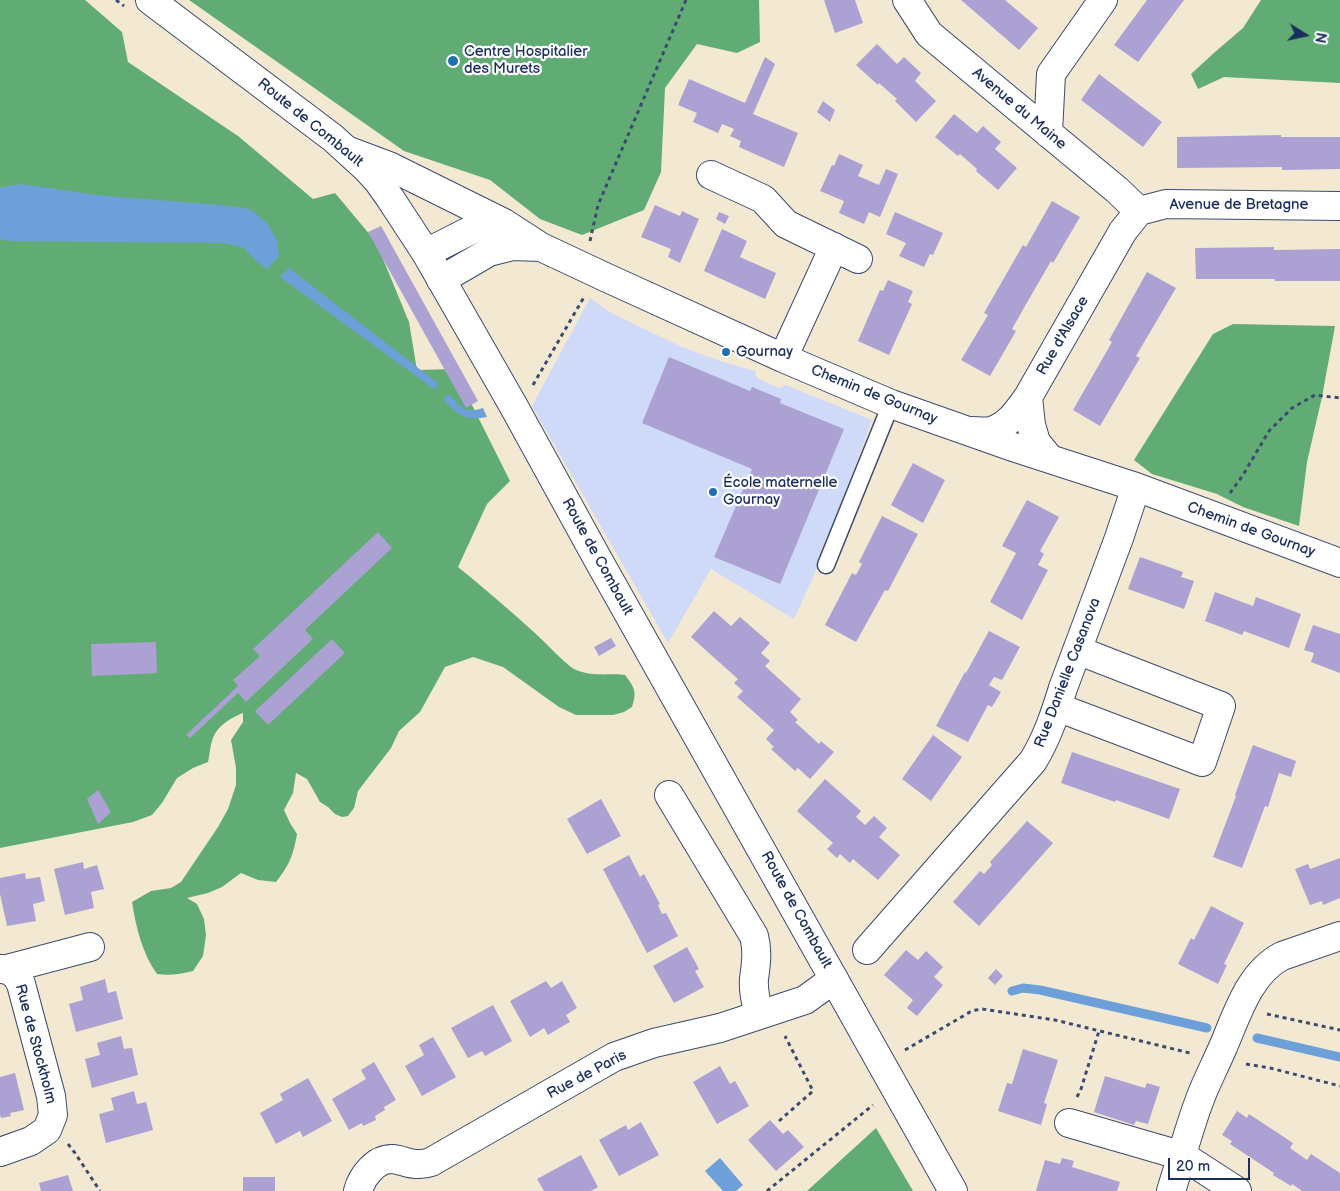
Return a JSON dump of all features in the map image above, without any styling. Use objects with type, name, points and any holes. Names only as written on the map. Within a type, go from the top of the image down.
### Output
[{"type":"street","name":"Route de Combault","points":[[150,0],[349,151],[378,181],[408,224],[426,252],[513,405],[953,1191]]},
{"type":"street","name":"Avenue du Maine","points":[[907,0],[929,34],[1139,211]]},
{"type":"street","points":[[1048,133],[1051,74],[1103,0]]},
{"type":"street","name":"Chemin de Gournay","points":[[349,151],[389,166],[504,223],[541,247],[783,358],[891,404],[1136,488],[1340,563]]},
{"type":"street","points":[[711,175],[763,199],[786,224],[858,259]]},
{"type":"street","name":"Avenue de Bretagne","points":[[1139,211],[1166,204],[1340,206]]},
{"type":"street","name":"Rue d'Alsace","points":[[967,431],[990,431],[1003,426],[1016,415],[1123,231],[1139,211]]},
{"type":"street","points":[[426,252],[479,226],[504,223]]},
{"type":"street","name":"Chemin de Gournay","points":[[441,280],[489,252],[513,246],[541,247]]},
{"type":"street","points":[[783,358],[834,247]]},
{"type":"street","points":[[1028,397],[1031,425],[1036,442],[1048,458]]},
{"type":"street","name":"Rue Danielle Casanova","points":[[867,950],[1033,761],[1045,741],[1058,707],[1062,688],[1136,488]]},
{"type":"street","points":[[1058,707],[1202,762],[1221,706],[1077,650]]},
{"type":"street","points":[[669,795],[754,936],[757,955],[754,980],[756,999],[766,1012]]},
{"type":"street","points":[[1171,1191],[1201,1095],[1240,1007],[1254,982],[1275,959],[1340,936]]},
{"type":"street","name":"Rue de Stockholm","points":[[4,969],[90,947]]},
{"type":"street","name":"Rue de Stockholm","points":[[4,969],[17,976],[21,984],[51,1096],[53,1115],[47,1130]]},
{"type":"street","name":"Rue de Paris","points":[[358,1191],[364,1176],[373,1167],[382,1162],[392,1159],[421,1164],[432,1162],[614,1058],[654,1043],[720,1028],[805,1000],[834,979]]},
{"type":"street","points":[[1069,1123],[1183,1156],[1237,1191]]},
{"type":"street","points":[[0,1152],[31,1141],[47,1130]]},
{"type":"lane","points":[[826,566],[891,404]]},
{"type":"path","points":[[513,405],[531,390],[589,269],[588,248],[598,204],[686,0]]},
{"type":"path","points":[[1214,516],[1243,475],[1269,431],[1292,408],[1315,395],[1340,398]]},
{"type":"path","points":[[1240,1007],[1340,1030]]},
{"type":"path","points":[[881,1063],[976,1010],[982,1009],[1055,1020],[1218,1059],[1270,1068],[1340,1086]]},
{"type":"path","points":[[766,1012],[813,1091],[779,1121]]},
{"type":"path","points":[[1069,1123],[1074,1104],[1082,1088],[1099,1031]]},
{"type":"path","points":[[767,1191],[894,1087]]},
{"type":"path","points":[[47,1130],[59,1134],[76,1153],[100,1191]]},
{"type":"shaded area","name":"École maternelle Gournay","points":[[590,298],[613,314],[680,346],[720,361],[755,371],[757,378],[779,388],[786,385],[872,420],[819,564],[794,619],[711,569],[668,643],[532,406]]},
{"type":"green space","points":[[0,0],[85,0],[122,32],[128,62],[238,136],[313,199],[335,193],[376,242],[409,322],[417,370],[454,369],[510,481],[487,504],[458,567],[517,617],[572,668],[594,674],[625,675],[634,690],[632,707],[624,712],[613,715],[576,715],[559,707],[503,667],[473,657],[445,667],[420,712],[399,731],[391,748],[358,791],[354,808],[348,816],[342,817],[335,814],[320,802],[307,779],[296,773],[293,793],[284,810],[297,834],[290,860],[276,882],[258,880],[241,873],[222,887],[208,893],[187,898],[197,904],[204,919],[206,935],[203,956],[193,971],[184,973],[171,975],[157,974],[140,940],[132,902],[151,891],[171,888],[181,882],[218,827],[228,809],[236,785],[236,768],[231,740],[243,722],[243,713],[221,726],[212,741],[208,762],[193,768],[177,778],[162,803],[152,815],[133,822],[0,848]]},
{"type":"green space","name":"Centre Hospitalier des Murets","points":[[189,0],[759,0],[760,42],[737,53],[697,44],[665,88],[661,172],[644,210],[582,235],[540,219],[490,180],[404,151]]},
{"type":"green space","points":[[1261,0],[1340,0],[1340,83],[1224,77],[1198,89],[1191,74],[1243,28]]},
{"type":"green space","points":[[1233,324],[1335,326],[1322,397],[1307,462],[1299,526],[1243,507],[1217,494],[1152,474],[1134,460],[1213,334]]},
{"type":"green space","points":[[876,1128],[913,1191],[807,1191]]},
{"type":"water","points":[[21,184],[96,195],[249,209],[268,224],[277,240],[279,256],[267,269],[256,261],[244,248],[224,243],[12,241],[0,239],[0,188]]},
{"type":"water","points":[[289,268],[439,384],[434,389],[280,277]]},
{"type":"water","points":[[449,394],[467,410],[483,408],[487,417],[472,418],[462,416],[443,399]]},
{"type":"water","points":[[720,1158],[743,1185],[736,1191],[723,1191],[705,1171]]},
{"type":"building","points":[[824,0],[855,0],[863,23],[835,33]]},
{"type":"building","points":[[961,0],[1005,0],[1038,28],[1019,50]]},
{"type":"building","points":[[1147,0],[1184,0],[1138,62],[1114,45]]},
{"type":"building","points":[[877,44],[897,64],[904,57],[921,73],[915,81],[936,101],[916,122],[895,101],[897,99],[856,65]]},
{"type":"building","points":[[765,57],[775,64],[753,114],[798,133],[784,167],[739,147],[741,141],[730,136],[734,129],[722,124],[718,133],[693,122],[697,113],[678,105],[689,79],[745,103]]},
{"type":"building","points":[[1099,74],[1162,122],[1143,147],[1081,100]]},
{"type":"building","points":[[823,101],[835,110],[830,122],[817,112]]},
{"type":"building","points":[[954,114],[977,133],[983,126],[1001,142],[995,149],[1017,168],[998,190],[960,154],[958,156],[935,137]]},
{"type":"building","points":[[1281,135],[1281,137],[1340,137],[1340,169],[1282,170],[1282,167],[1177,168],[1177,137]]},
{"type":"building","points":[[839,154],[863,165],[858,176],[879,185],[886,169],[898,174],[880,217],[869,212],[864,224],[839,213],[844,201],[820,191]]},
{"type":"building","points":[[1052,201],[1080,217],[1053,263],[1051,261],[1025,306],[1012,329],[1016,331],[990,376],[961,360],[988,315],[984,313],[1023,245],[1026,247]]},
{"type":"building","points":[[655,205],[680,216],[682,211],[699,219],[680,263],[668,257],[671,249],[641,237]]},
{"type":"building","points":[[719,212],[729,216],[725,224],[716,219]]},
{"type":"building","points":[[895,212],[943,233],[933,255],[930,254],[924,267],[899,256],[906,243],[886,234]]},
{"type":"building","points":[[381,226],[478,401],[466,408],[368,232]]},
{"type":"building","points":[[722,229],[747,241],[740,257],[776,273],[765,299],[704,271]]},
{"type":"building","points":[[1274,247],[1274,250],[1340,249],[1340,281],[1196,279],[1195,248]]},
{"type":"building","points":[[1147,272],[1176,288],[1136,356],[1140,358],[1100,426],[1073,410],[1112,342],[1109,340]]},
{"type":"building","points":[[888,280],[913,291],[908,302],[912,304],[889,355],[858,341],[880,290],[883,291]]},
{"type":"building","points":[[669,357],[750,391],[752,387],[781,399],[780,403],[844,429],[780,584],[714,557],[752,469],[642,423]]},
{"type":"building","points":[[913,463],[945,480],[923,523],[891,505]]},
{"type":"building","points":[[1027,500],[1059,517],[1040,551],[1044,554],[1038,565],[1048,570],[1022,620],[990,602],[1016,553],[1002,546]]},
{"type":"building","points":[[882,516],[918,534],[888,591],[885,590],[856,642],[825,625],[852,573],[856,575],[862,564],[859,562]]},
{"type":"building","points":[[378,532],[392,548],[305,630],[313,639],[246,702],[238,693],[190,738],[186,735],[238,686],[233,680],[260,656],[253,649]]},
{"type":"building","points":[[1140,557],[1183,572],[1181,577],[1194,581],[1184,609],[1128,589]]},
{"type":"building","points":[[1215,592],[1253,606],[1256,597],[1301,614],[1289,648],[1244,631],[1242,635],[1205,621]]},
{"type":"building","points":[[714,611],[731,626],[740,617],[770,643],[761,653],[770,661],[765,666],[801,699],[790,712],[798,720],[795,722],[819,744],[821,741],[834,752],[810,779],[798,768],[795,771],[771,749],[774,747],[766,739],[774,730],[737,697],[743,691],[734,683],[738,679],[691,637]]},
{"type":"building","points":[[1313,625],[1340,634],[1340,673],[1311,662],[1314,653],[1304,650]]},
{"type":"building","points":[[989,631],[1020,647],[1002,680],[994,677],[989,685],[1001,692],[992,707],[988,705],[968,742],[936,726]]},
{"type":"building","points":[[611,638],[616,646],[599,656],[594,647]]},
{"type":"building","points":[[332,639],[345,653],[268,725],[255,711]]},
{"type":"building","points":[[156,642],[157,673],[92,676],[91,644]]},
{"type":"building","points":[[933,735],[962,757],[931,801],[902,779]]},
{"type":"building","points":[[1253,745],[1296,761],[1291,777],[1279,773],[1268,807],[1265,806],[1242,868],[1213,857]]},
{"type":"building","points":[[1072,752],[1180,789],[1169,819],[1061,783]]},
{"type":"building","points":[[825,779],[861,811],[856,817],[865,825],[874,816],[887,828],[879,837],[900,855],[878,880],[853,859],[850,863],[840,854],[837,858],[827,849],[833,843],[797,811]]},
{"type":"building","points":[[98,790],[111,812],[98,824],[87,799]]},
{"type":"building","points":[[601,799],[621,836],[587,854],[567,819]]},
{"type":"building","points":[[1027,821],[1053,843],[979,926],[953,902],[980,871],[984,874],[992,865],[990,862]]},
{"type":"building","points":[[629,855],[640,877],[644,874],[660,904],[658,905],[662,914],[666,913],[678,936],[647,953],[603,869]]},
{"type":"building","points":[[1340,858],[1340,898],[1323,905],[1322,901],[1310,905],[1295,869],[1308,864],[1310,869]]},
{"type":"building","points":[[83,862],[84,869],[97,865],[104,889],[91,892],[94,908],[65,915],[54,869]]},
{"type":"building","points":[[25,873],[26,879],[40,877],[45,901],[33,904],[36,921],[7,926],[0,894],[0,878]]},
{"type":"building","points":[[1211,906],[1244,923],[1224,964],[1227,965],[1218,984],[1178,964],[1191,938],[1194,940]]},
{"type":"building","points":[[687,947],[699,969],[695,971],[704,987],[674,1003],[653,966]]},
{"type":"building","points":[[906,950],[918,960],[926,951],[943,967],[934,977],[943,985],[917,1016],[907,1008],[913,1000],[884,975]]},
{"type":"building","points":[[996,969],[1003,976],[995,985],[988,978]]},
{"type":"building","points":[[105,979],[108,993],[116,991],[123,1019],[76,1032],[69,1004],[83,1000],[80,987]]},
{"type":"building","points":[[546,981],[551,988],[562,981],[577,1008],[566,1015],[570,1022],[548,1035],[544,1028],[530,1037],[510,1001]]},
{"type":"building","points":[[493,1005],[512,1041],[485,1056],[482,1051],[468,1058],[451,1028]]},
{"type":"building","points":[[121,1036],[124,1049],[132,1048],[138,1075],[92,1088],[85,1059],[100,1055],[97,1043]]},
{"type":"building","points":[[433,1037],[456,1077],[422,1096],[405,1066],[424,1055],[419,1045]]},
{"type":"building","points":[[1023,1049],[1058,1060],[1044,1103],[1047,1104],[1041,1125],[998,1111],[1007,1083],[1012,1084]]},
{"type":"building","points":[[374,1062],[396,1100],[384,1107],[385,1110],[375,1116],[376,1120],[363,1126],[362,1123],[349,1130],[332,1099],[366,1079],[361,1070]]},
{"type":"building","points":[[720,1066],[730,1084],[735,1081],[749,1106],[717,1124],[693,1082]]},
{"type":"building","points":[[15,1073],[24,1110],[10,1113],[11,1116],[1,1118],[0,1077]]},
{"type":"building","points":[[1105,1076],[1145,1088],[1147,1083],[1160,1087],[1148,1124],[1136,1121],[1134,1125],[1094,1112]]},
{"type":"building","points":[[308,1078],[332,1121],[303,1137],[300,1131],[276,1144],[260,1113],[283,1100],[280,1094]]},
{"type":"building","points":[[134,1091],[137,1104],[146,1102],[153,1130],[106,1143],[99,1114],[114,1110],[111,1098]]},
{"type":"building","points":[[1237,1111],[1247,1118],[1249,1114],[1293,1143],[1290,1148],[1307,1160],[1311,1154],[1340,1173],[1340,1191],[1302,1191],[1273,1175],[1274,1173],[1230,1144],[1232,1141],[1222,1135]]},
{"type":"building","points":[[770,1120],[783,1134],[788,1130],[804,1147],[776,1171],[748,1140]]},
{"type":"building","points":[[641,1122],[659,1155],[619,1176],[599,1140],[626,1125],[628,1130]]},
{"type":"building","points":[[581,1155],[598,1187],[591,1191],[544,1191],[537,1179]]},
{"type":"building","points":[[1062,1158],[1074,1161],[1072,1167],[1120,1182],[1117,1191],[1036,1191],[1045,1160],[1060,1164]]},
{"type":"building","points":[[68,1175],[73,1191],[41,1191],[39,1183]]},
{"type":"building","points":[[243,1177],[275,1177],[275,1191],[243,1191]]},
{"type":"waterway","points":[[1012,991],[1023,988],[1040,990],[1207,1028]]},
{"type":"waterway","points":[[1257,1038],[1340,1057]]},
{"type":"place","name":"Centre Hospitalier des Murets","points":[[453,61]]},
{"type":"place","name":"Gournay","points":[[726,352]]},
{"type":"place","name":"École maternelle Gournay","points":[[713,492]]}]
